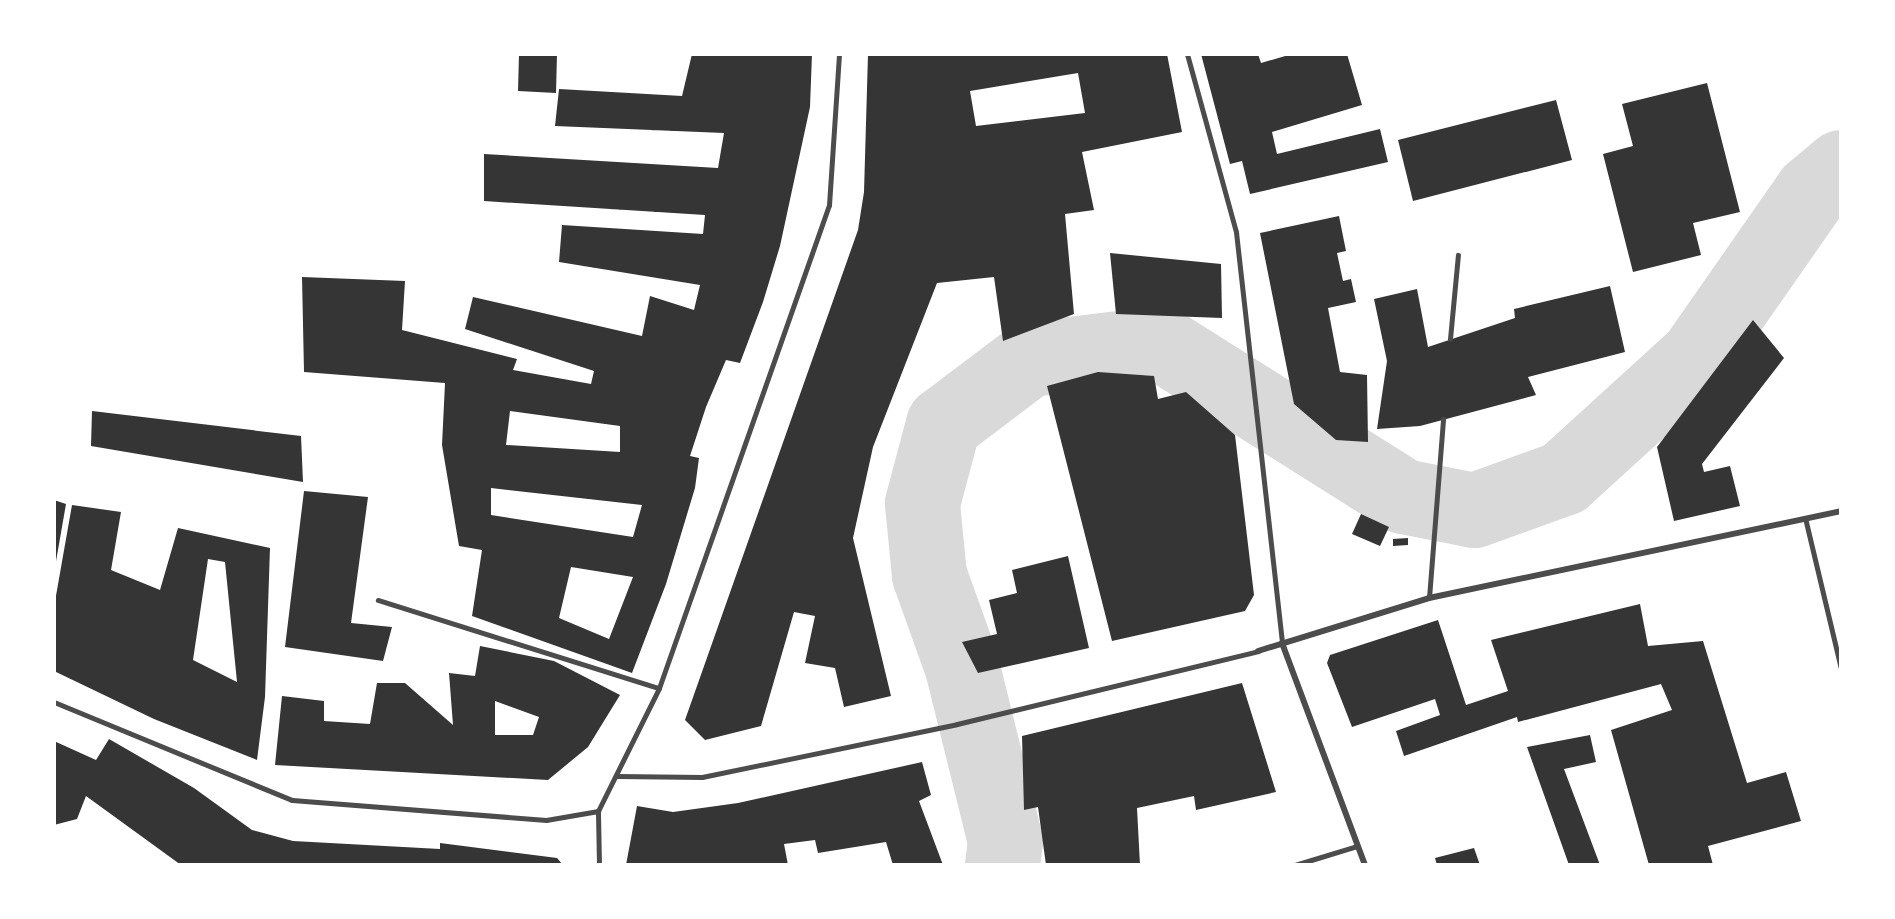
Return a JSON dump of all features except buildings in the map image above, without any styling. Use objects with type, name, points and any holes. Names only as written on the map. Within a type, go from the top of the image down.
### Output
[{"type":"street","points":[[599,865],[598,811],[660,688],[829,205],[839,54]]},
{"type":"street","points":[[1187,54],[1236,232],[1282,643],[1365,865]]},
{"type":"street","points":[[617,776],[702,777],[957,724],[1258,651],[1429,598],[1841,511]]},
{"type":"street","points":[[54,702],[292,800],[546,820],[598,811]]},
{"type":"lane","points":[[1450,339],[1458,255]]},
{"type":"lane","points":[[1429,598],[1443,420]]},
{"type":"lane","points":[[1806,520],[1841,667]]},
{"type":"lane","points":[[378,600],[660,688]]},
{"type":"lane","points":[[1295,865],[1357,846]]},
{"type":"waterway","points":[[1002,865],[1005,841],[962,667],[929,575],[922,503],[943,424],[1029,359],[1160,343],[1403,496],[1474,510],[1563,478],[1696,357],[1811,192],[1841,167]]}]
